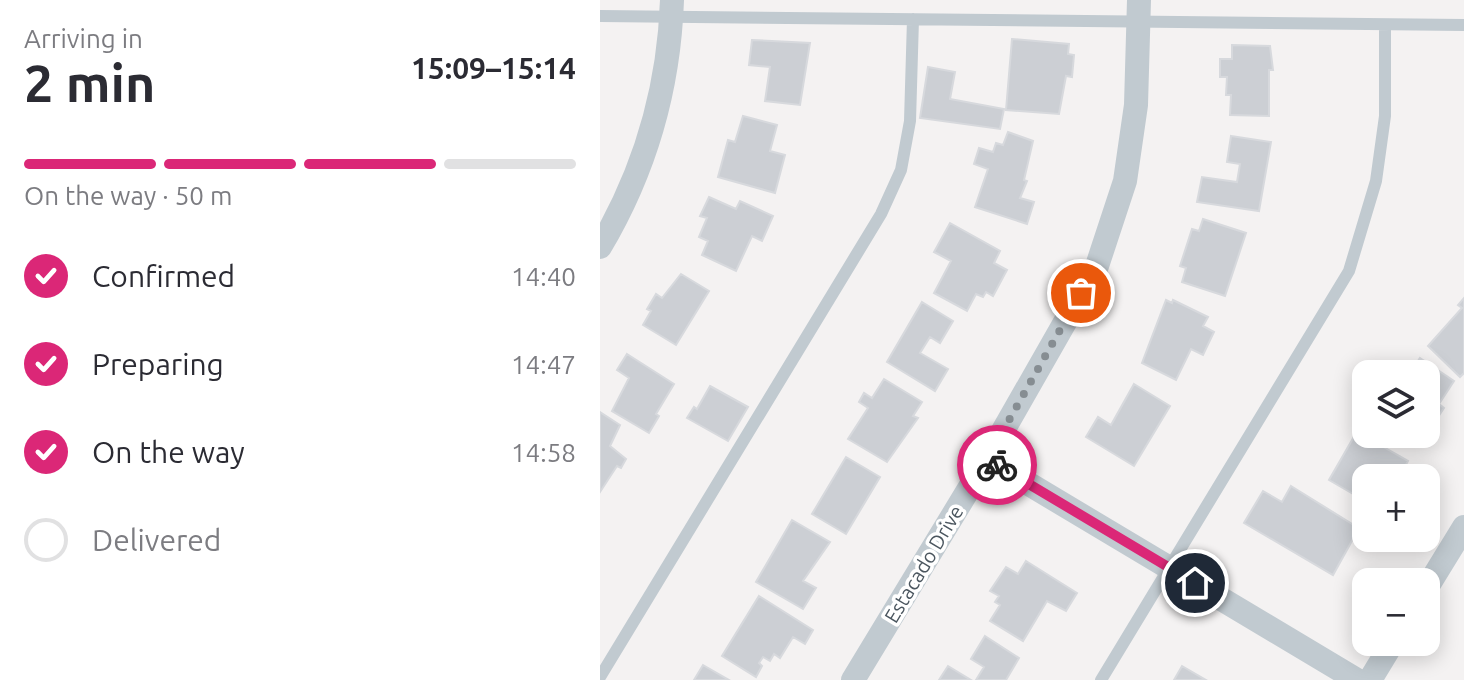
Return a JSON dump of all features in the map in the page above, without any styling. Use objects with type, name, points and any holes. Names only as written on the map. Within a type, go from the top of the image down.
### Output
[{"type":"street","points":[[600,247],[629,192],[652,131],[666,76],[671,8]]},
{"type":"street","name":"Estacado Drive","points":[[853,680],[987,459],[1097,266],[1125,181],[1136,105],[1139,11]]},
{"type":"street","points":[[987,459],[1357,680]]},
{"type":"street","points":[[1439,568],[1464,527]]},
{"type":"street","points":[[1370,680],[1385,656]]},
{"type":"lane","points":[[600,16],[671,8],[913,19],[1139,11],[1385,25],[1464,25]]},
{"type":"lane","points":[[600,677],[881,214],[901,170],[910,121],[913,19]]},
{"type":"lane","points":[[1101,680],[1349,271],[1378,168],[1385,116],[1385,25]]},
{"type":"building","points":[[1012,39],[1069,44],[1068,54],[1074,55],[1072,77],[1066,76],[1059,114],[1006,110]]},
{"type":"building","points":[[752,40],[810,43],[800,105],[765,101],[770,67],[749,65]]},
{"type":"building","points":[[1232,45],[1270,46],[1273,70],[1269,70],[1269,116],[1230,115],[1231,95],[1226,95],[1227,77],[1220,77],[1220,59],[1232,59]]},
{"type":"building","points":[[928,67],[955,72],[950,99],[1004,109],[1000,129],[920,118]]},
{"type":"building","points":[[743,116],[777,125],[770,151],[785,155],[775,193],[718,177],[728,140],[735,142]]},
{"type":"building","points":[[1008,132],[1033,141],[1024,180],[1027,181],[1020,198],[1034,202],[1027,224],[975,207],[988,169],[974,164],[979,148],[993,152],[996,143],[1003,145]]},
{"type":"building","points":[[1231,136],[1271,142],[1259,211],[1197,202],[1202,177],[1237,182],[1240,164],[1227,162]]},
{"type":"building","points":[[709,197],[736,209],[740,201],[773,216],[762,241],[752,236],[736,271],[702,255],[708,241],[699,237],[707,218],[700,216]]},
{"type":"building","points":[[1203,219],[1246,233],[1225,296],[1182,282],[1186,268],[1180,266],[1192,229],[1199,231]]},
{"type":"building","points":[[950,223],[1000,251],[994,263],[1007,270],[993,296],[986,292],[983,297],[976,294],[967,311],[934,293],[951,261],[934,252]]},
{"type":"building","points":[[681,274],[709,291],[676,345],[643,325],[651,311],[647,309],[656,294],[662,298]]},
{"type":"building","points":[[1464,298],[1464,373],[1460,377],[1428,346],[1462,308],[1458,305]]},
{"type":"building","points":[[1166,300],[1172,303],[1173,300],[1208,317],[1203,326],[1214,332],[1203,355],[1191,349],[1176,380],[1142,363]]},
{"type":"building","points":[[922,302],[953,321],[940,343],[930,337],[920,353],[948,369],[935,391],[887,362]]},
{"type":"building","points":[[627,354],[674,384],[649,433],[612,411],[629,378],[617,370]]},
{"type":"building","points":[[1440,372],[1454,381],[1440,402]]},
{"type":"building","points":[[884,379],[922,402],[913,416],[918,418],[887,462],[848,439],[868,408],[859,402],[864,393],[872,398]]},
{"type":"building","points":[[1134,384],[1170,406],[1134,466],[1086,437],[1098,417],[1111,425]]},
{"type":"building","points":[[710,386],[748,407],[728,441],[687,418],[694,407],[697,409]]},
{"type":"building","points":[[600,412],[620,425],[610,446],[626,459],[621,468],[617,466],[600,492]]},
{"type":"building","points":[[1352,440],[1352,448],[1385,448],[1408,461],[1406,464],[1352,464],[1352,493],[1329,480]]},
{"type":"building","points":[[846,457],[880,477],[846,534],[812,514]]},
{"type":"building","points":[[1291,486],[1352,524],[1352,541],[1333,575],[1244,523],[1263,491],[1282,502]]},
{"type":"building","points":[[792,520],[830,542],[803,581],[816,588],[803,609],[756,582]]},
{"type":"building","points":[[1026,561],[1077,593],[1066,611],[1047,601],[1023,641],[990,621],[1000,605],[995,602],[999,596],[990,591],[1006,567],[1018,574]]},
{"type":"building","points":[[759,596],[813,630],[805,644],[793,637],[780,658],[774,654],[770,661],[763,657],[756,677],[722,656]]},
{"type":"building","points":[[985,636],[1019,658],[1006,680],[976,680],[984,667],[971,659]]},
{"type":"building","points":[[703,665],[729,680],[694,680]]},
{"type":"building","points":[[948,666],[971,680],[939,680]]},
{"type":"building","points":[[1182,666],[1206,680],[1174,680]]},
{"type":"way so far","points":[[997,465],[987,459],[1081,293]]},
{"type":"route","points":[[997,465],[1195,583]]}]
